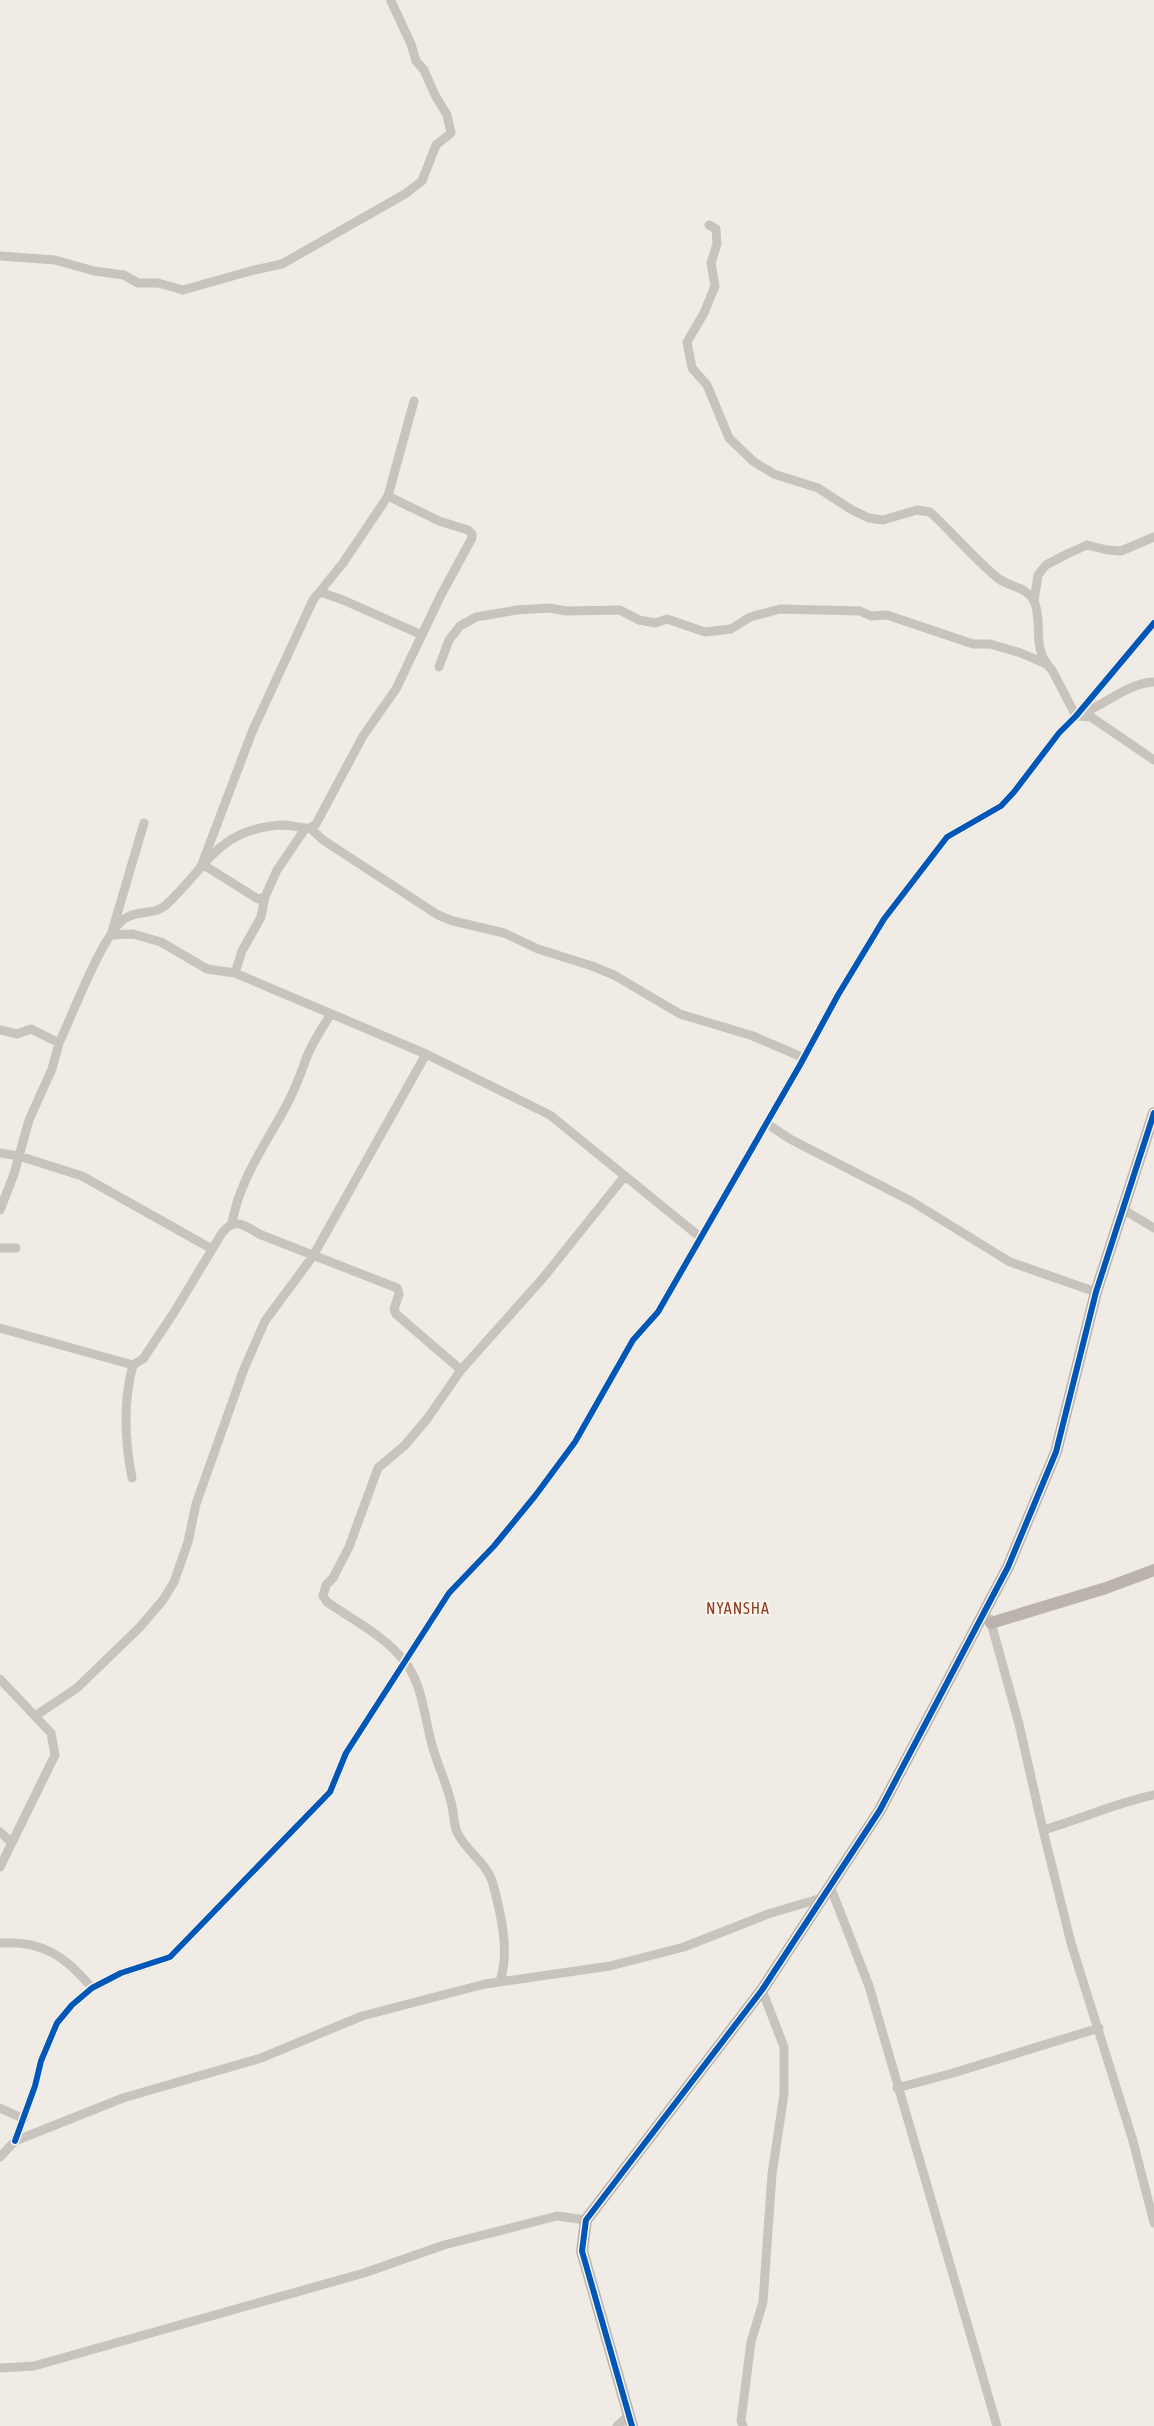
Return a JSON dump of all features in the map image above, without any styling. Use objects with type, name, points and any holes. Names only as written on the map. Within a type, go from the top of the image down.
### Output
[{"type":"street","points":[[0,256],[55,260],[94,271],[124,275],[138,283],[158,283],[183,290],[282,264],[406,194],[422,181],[436,145],[451,133],[452,128],[424,70],[416,61],[411,44],[391,1]]},
{"type":"street","points":[[709,225],[716,229],[717,244],[711,263],[715,286],[704,313],[687,342],[692,368],[707,385],[729,438],[754,462],[767,470],[818,488],[852,510],[869,518],[883,520],[917,510],[930,512],[1000,580],[1027,592],[1034,602]]},
{"type":"street","points":[[202,864],[252,732],[313,600],[343,563],[388,496],[414,401]]},
{"type":"street","points":[[235,973],[242,951],[261,917],[265,897],[277,870],[308,829],[316,824],[362,736],[396,689],[472,534],[468,530],[439,521],[388,496]]},
{"type":"street","points":[[1046,664],[1040,650],[1034,602],[1038,575],[1046,565],[1084,546],[1121,551],[1154,537]]},
{"type":"street","points":[[320,592],[343,600],[422,635]]},
{"type":"street","points":[[439,667],[453,634],[468,620],[516,610],[550,608],[566,611],[620,610],[639,620],[655,623],[667,619],[705,632],[731,628],[750,617],[780,609],[860,611],[871,616],[887,615],[958,637],[972,644],[990,644],[1021,652],[1046,664],[1052,670],[1076,716]]},
{"type":"street","points":[[0,2157],[15,2141],[24,2119],[50,2036],[72,2005],[92,1988],[121,1973],[170,1957],[330,1792],[346,1753],[449,1593],[535,1496],[575,1442],[632,1340],[658,1312],[804,1058],[833,1003],[884,918],[947,837],[1001,806],[1030,773],[1058,733],[1076,716],[1154,623]]},
{"type":"street","points":[[1076,716],[1096,709],[1136,686],[1154,682]]},
{"type":"street","points":[[1076,716],[1091,718],[1154,760]]},
{"type":"street","points":[[111,935],[144,823]]},
{"type":"street","points":[[0,1210],[19,1156],[29,1120],[52,1069],[59,1043],[98,957],[111,935],[124,919],[134,914],[159,910],[165,906],[214,851],[242,834],[286,825],[308,829],[438,915],[452,921],[504,933],[538,949],[592,966],[614,976],[680,1014],[752,1036],[804,1058]]},
{"type":"street","points":[[202,864],[258,899],[265,897]]},
{"type":"street","points":[[111,935],[132,934],[161,942],[207,969],[235,973],[330,1015],[426,1054],[550,1115],[700,1237]]},
{"type":"street","points":[[0,1328],[133,1365],[143,1359],[222,1233],[232,1223],[235,1205],[259,1152],[285,1107],[302,1073],[306,1058],[330,1015]]},
{"type":"street","points":[[0,1030],[17,1034],[32,1029],[59,1043]]},
{"type":"street","points":[[35,1716],[77,1688],[140,1627],[163,1600],[174,1582],[188,1542],[196,1504],[244,1369],[265,1321],[312,1256],[426,1054]]},
{"type":"street","points":[[617,2426],[631,2421],[582,2251],[586,2220],[762,1990],[880,1810],[1011,1560],[1056,1452],[1096,1292],[1154,1113]]},
{"type":"street","points":[[766,1123],[790,1139],[911,1201],[1010,1262],[1096,1292]]},
{"type":"street","points":[[0,1153],[19,1156],[82,1176],[212,1249]]},
{"type":"street","points":[[500,1982],[505,1964],[502,1925],[493,1884],[488,1870],[464,1844],[456,1830],[452,1804],[431,1742],[419,1688],[405,1662],[381,1639],[327,1602],[323,1596],[323,1590],[333,1578],[350,1547],[378,1468],[405,1444],[427,1419],[461,1370],[543,1278],[624,1177]]},
{"type":"street","points":[[1124,1210],[1154,1228]]},
{"type":"street","points":[[232,1223],[249,1227],[259,1234],[312,1256],[397,1288],[399,1294],[394,1309],[396,1314],[461,1370]]},
{"type":"street","points":[[0,1248],[16,1248]]},
{"type":"street","points":[[132,1478],[128,1462],[127,1398],[133,1365]]},
{"type":"street","points":[[991,1623],[1106,1588],[1154,1570]]},
{"type":"street","points":[[987,1606],[1019,1724],[1071,1943],[1133,2141],[1154,2223]]},
{"type":"street","points":[[0,1680],[51,1732],[55,1755],[0,1867]]},
{"type":"street","points":[[1044,1830],[1118,1803],[1154,1794]]},
{"type":"street","points":[[0,1832],[11,1842]]},
{"type":"street","points":[[830,1886],[869,1986],[897,2088],[997,2426]]},
{"type":"street","points":[[15,2141],[123,2098],[261,2058],[362,2016],[468,1987],[610,1966],[684,1946],[768,1914],[822,1898]]},
{"type":"street","points":[[0,1943],[23,1942],[52,1953],[77,1970],[92,1988]]},
{"type":"street","points":[[743,2426],[741,2421],[751,2342],[763,2302],[772,2174],[784,2094],[784,2047],[762,1990]]},
{"type":"street","points":[[897,2088],[954,2073],[1099,2028]]},
{"type":"street","points":[[0,2108],[24,2119]]},
{"type":"street","points":[[0,2368],[34,2366],[346,2278],[444,2245],[556,2216],[586,2220]]},
{"type":"cycle path","points":[[15,2141],[35,2086],[41,2061],[57,2023],[72,2005],[92,1988],[121,1973],[170,1957],[330,1792],[346,1753],[449,1593],[494,1546],[535,1496],[575,1442],[633,1340],[658,1312],[800,1065],[838,995],[884,919],[947,837],[1001,806],[1014,792],[1059,733],[1076,716],[1154,623]]},
{"type":"cycle path","points":[[632,2426],[582,2251],[586,2220],[762,1990],[880,1810],[1008,1567],[1056,1452],[1096,1292],[1154,1113]]},
{"type":"district","name":"NYANSHA","points":[[738,1608]]}]
